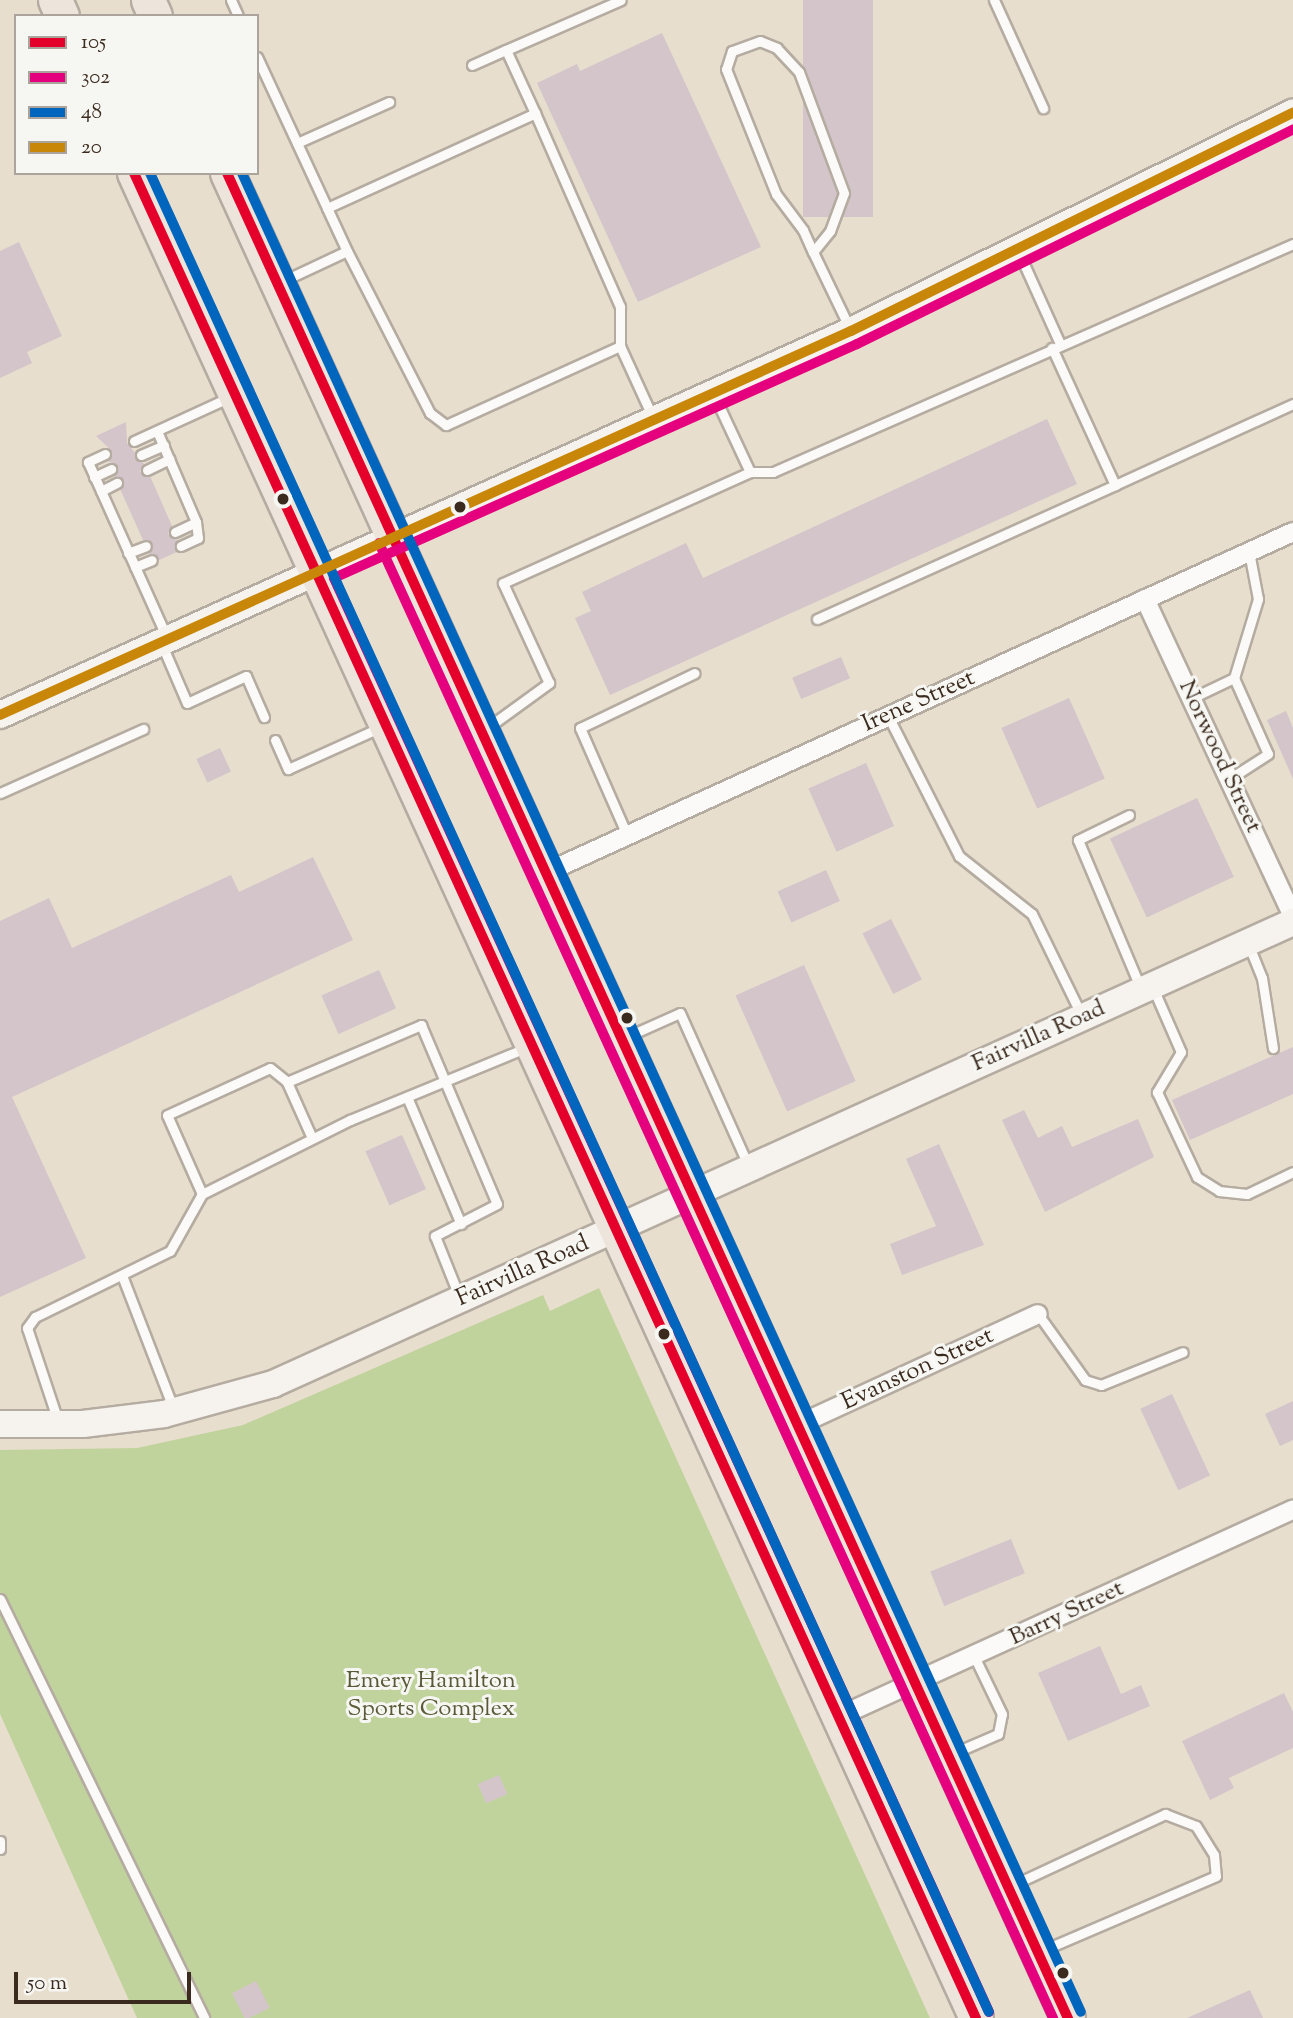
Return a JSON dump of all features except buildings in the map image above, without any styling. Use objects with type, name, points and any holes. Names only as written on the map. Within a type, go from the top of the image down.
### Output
[{"type":"highway","points":[[135,175],[976,2018]]},
{"type":"highway","points":[[227,175],[1068,2018]]},
{"type":"street","points":[[0,715],[315,570],[850,331],[1015,245],[1293,113]]},
{"type":"street","name":"Irene Street","points":[[545,873],[1293,532]]},
{"type":"street","name":"Norwood Street","points":[[1145,599],[1293,916]]},
{"type":"street","name":"Fairvilla Road","points":[[0,1424],[60,1424],[174,1411],[273,1384],[1293,922]]},
{"type":"street","name":"Evanston Street","points":[[798,1425],[1038,1314]]},
{"type":"street","name":"Barry Street","points":[[840,1716],[1293,1510]]},
{"type":"lane","points":[[472,65],[602,4],[621,0]]},
{"type":"lane","points":[[994,0],[1043,108]]},
{"type":"lane","points":[[813,252],[830,231],[844,193],[799,72],[777,48],[760,41],[732,51],[726,69],[776,194],[813,252],[850,331]]},
{"type":"lane","points":[[506,50],[620,307],[620,346],[653,420]]},
{"type":"lane","points":[[259,61],[347,251],[430,413],[446,425],[620,346]]},
{"type":"lane","points":[[297,143],[388,102]]},
{"type":"lane","points":[[327,208],[535,113]]},
{"type":"lane","points":[[481,733],[549,683],[503,583],[750,472],[773,472],[1293,244]]},
{"type":"lane","points":[[1015,245],[1115,485]]},
{"type":"lane","points":[[276,284],[347,251]]},
{"type":"lane","points":[[713,393],[750,472]]},
{"type":"lane","points":[[134,441],[235,395]]},
{"type":"lane","points":[[817,619],[1293,404]]},
{"type":"lane","points":[[157,430],[196,522],[198,538],[181,546]]},
{"type":"lane","points":[[141,456],[164,445]]},
{"type":"lane","points":[[105,454],[88,462],[135,568],[187,703],[246,676],[264,717]]},
{"type":"lane","points":[[147,470],[170,459]]},
{"type":"lane","points":[[94,477],[111,469]]},
{"type":"lane","points":[[101,491],[117,484]]},
{"type":"lane","points":[[175,532],[196,522]]},
{"type":"lane","points":[[128,553],[146,546]]},
{"type":"lane","points":[[1229,779],[1268,754],[1234,678],[1258,599],[1249,552]]},
{"type":"lane","points":[[135,568],[152,559]]},
{"type":"lane","points":[[627,835],[580,729],[695,673]]},
{"type":"lane","points":[[1192,698],[1234,678]]},
{"type":"lane","points":[[888,716],[959,856],[1032,914],[1083,1017]]},
{"type":"lane","points":[[275,740],[288,769],[386,725]]},
{"type":"lane","points":[[0,793],[144,729]]},
{"type":"lane","points":[[1129,815],[1078,840],[1147,989],[1181,1052],[1157,1092],[1198,1177],[1219,1191],[1247,1194],[1293,1172]]},
{"type":"lane","points":[[1248,943],[1262,978],[1273,1048]]},
{"type":"lane","points":[[621,1039],[680,1013],[749,1169]]},
{"type":"lane","points":[[287,1082],[421,1025],[497,1204],[434,1239],[461,1300]]},
{"type":"lane","points":[[60,1424],[27,1328],[35,1317],[123,1278],[170,1251],[202,1194],[312,1138],[533,1045]]},
{"type":"lane","points":[[202,1194],[167,1115],[270,1068],[287,1082],[312,1138]]},
{"type":"lane","points":[[407,1097],[461,1224]]},
{"type":"lane","points":[[123,1278],[174,1411]]},
{"type":"lane","points":[[1038,1314],[1085,1380],[1101,1385],[1183,1352]]},
{"type":"lane","points":[[0,1599],[204,2018]]},
{"type":"lane","points":[[949,1756],[998,1734],[1002,1714],[974,1656]]},
{"type":"lane","points":[[1008,1887],[1165,1814],[1204,1834],[1216,1876],[1038,1952]]},
{"type":"lane","points":[[0,1841],[0,1849]]},
{"type":"green space","name":"Emery Hamilton Sports Complex","points":[[599,1288],[930,2018],[137,2018],[0,1714],[0,1450],[137,1448],[243,1425],[543,1295],[550,1311]]},
{"type":"transit line","name":"20","points":[[0,715],[851,331],[1293,113]]},
{"type":"transit line","name":"302","points":[[989,2012],[334,578],[857,344],[1293,129]]},
{"type":"transit line","name":"105","points":[[135,175],[976,2018]]},
{"type":"transit line","name":"48","points":[[151,175],[989,2012]]},
{"type":"transit line","name":"105","points":[[228,175],[1068,2018]]},
{"type":"transit line","name":"48","points":[[243,175],[1081,2012]]},
{"type":"transit line","name":"302","points":[[379,543],[1053,2018]]}]
